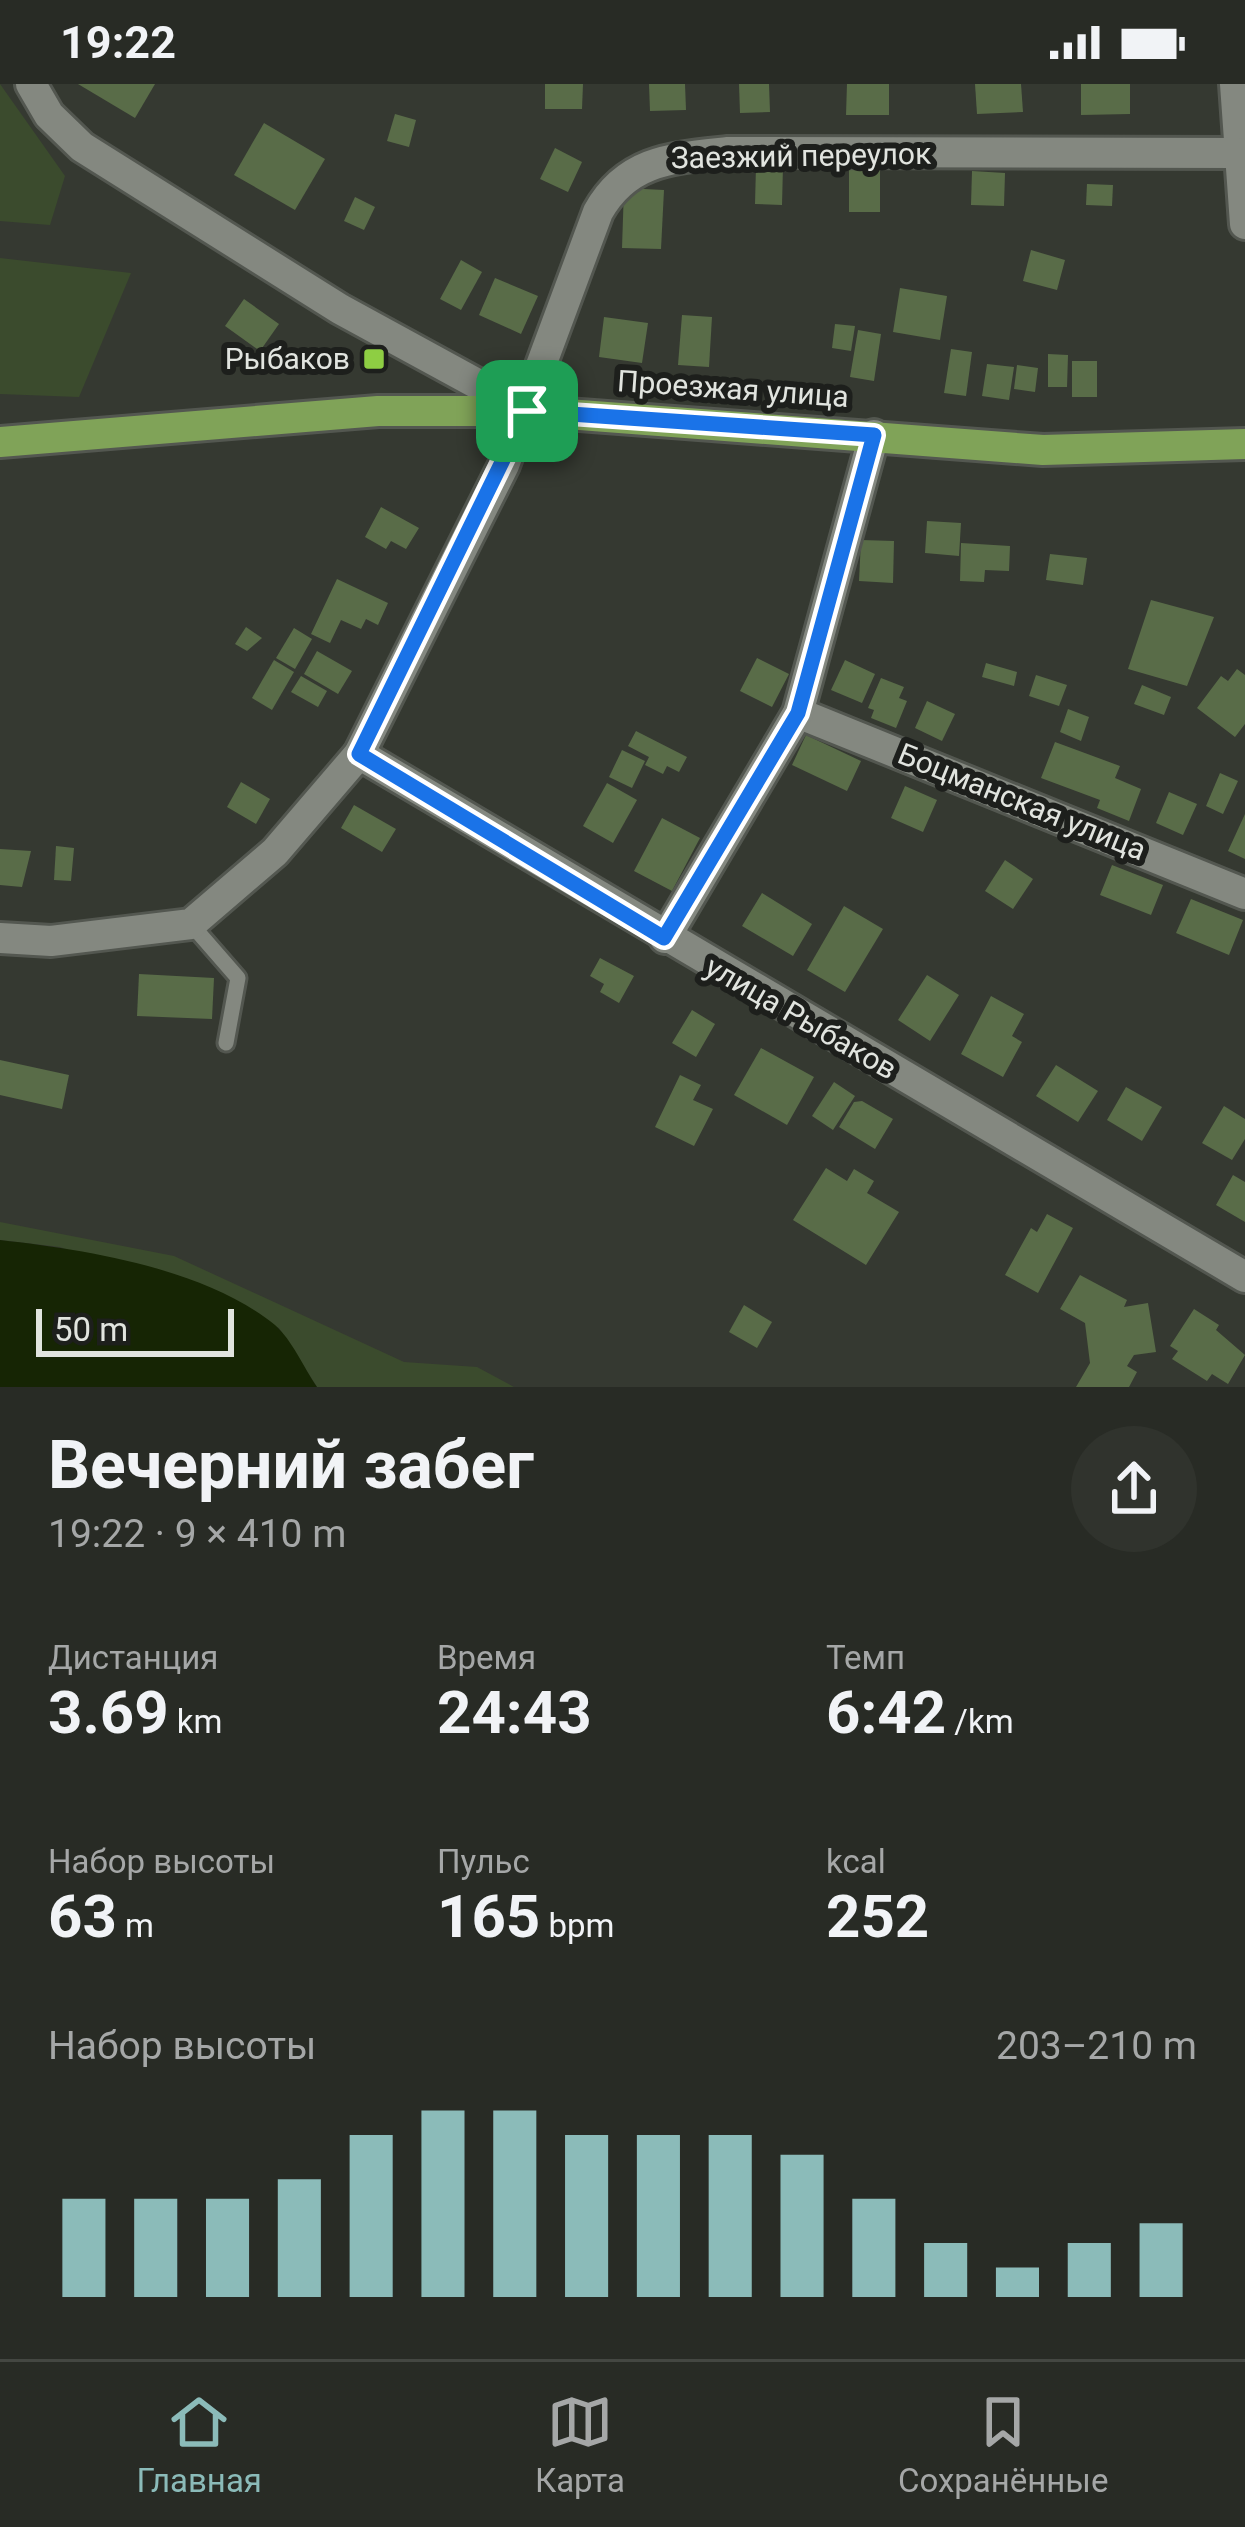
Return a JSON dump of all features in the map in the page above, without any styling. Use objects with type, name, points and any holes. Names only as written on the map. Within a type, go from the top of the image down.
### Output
[{"type":"main road","name":"Проезжая улица","points":[[0,442],[378,411],[527,411],[1043,450],[1245,444]]},
{"type":"street","points":[[31,84],[49,115],[82,147],[340,309],[527,411]]},
{"type":"street","points":[[1235,84],[1245,224]]},
{"type":"street","name":"Заезжий переулок","points":[[191,924],[275,852],[359,754],[527,411],[598,212],[613,184],[657,159],[728,152],[1239,153]]},
{"type":"street","points":[[664,938],[798,713],[874,435]]},
{"type":"street","name":"Боцманская улица","points":[[798,713],[1245,894]]},
{"type":"street","name":"улица Рыбаков","points":[[359,754],[1245,1277]]},
{"type":"street","points":[[0,938],[51,941],[191,924]]},
{"type":"lane","points":[[191,924],[238,978],[226,1043]]},
{"type":"shaded area","points":[[0,84],[65,176],[50,225],[0,221]]},
{"type":"shaded area","points":[[0,258],[131,273],[79,397],[0,394]]},
{"type":"shaded area","points":[[0,1222],[174,1256],[404,1362],[477,1367],[514,1387],[317,1387],[279,1328],[60,1247],[0,1240]]},
{"type":"shaded area","points":[[0,1240],[107,1256],[214,1289],[275,1325],[317,1387],[0,1387]]},
{"type":"building","points":[[78,84],[155,84],[135,118]]},
{"type":"building","points":[[545,84],[583,84],[582,109],[545,109]]},
{"type":"building","points":[[649,84],[685,84],[686,110],[650,111]]},
{"type":"building","points":[[739,84],[769,84],[770,112],[740,113]]},
{"type":"building","points":[[847,84],[889,84],[889,115],[846,115]]},
{"type":"building","points":[[975,84],[1021,84],[1023,112],[977,114]]},
{"type":"building","points":[[1081,84],[1130,84],[1130,114],[1081,115]]},
{"type":"building","points":[[395,114],[416,120],[409,147],[387,141]]},
{"type":"building","points":[[264,123],[325,159],[295,210],[234,175]]},
{"type":"building","points":[[555,148],[582,162],[568,192],[540,179]]},
{"type":"building","points":[[849,165],[880,165],[880,212],[849,212]]},
{"type":"building","points":[[756,166],[783,166],[782,205],[755,204]]},
{"type":"building","points":[[972,171],[1005,173],[1004,206],[971,205]]},
{"type":"building","points":[[1087,184],[1113,185],[1112,206],[1086,205]]},
{"type":"building","points":[[624,188],[664,190],[661,249],[622,248]]},
{"type":"building","points":[[355,197],[375,207],[364,230],[344,221]]},
{"type":"building","points":[[1031,250],[1065,260],[1057,290],[1023,281]]},
{"type":"building","points":[[461,260],[482,272],[461,310],[440,299]]},
{"type":"building","points":[[495,278],[538,296],[521,334],[479,315]]},
{"type":"building","points":[[900,288],[947,296],[940,340],[893,332]]},
{"type":"building","points":[[244,299],[279,324],[260,351],[225,326]]},
{"type":"building","points":[[682,315],[712,317],[709,367],[678,365]]},
{"type":"building","points":[[604,317],[648,323],[642,363],[599,357]]},
{"type":"building","points":[[835,324],[855,326],[851,351],[832,348]]},
{"type":"building","points":[[858,330],[881,334],[874,381],[850,377]]},
{"type":"building","points":[[951,349],[972,352],[966,396],[944,393]]},
{"type":"building","points":[[1048,354],[1068,355],[1067,387],[1048,387]]},
{"type":"building","points":[[1072,361],[1097,361],[1097,397],[1072,397]]},
{"type":"building","points":[[987,364],[1014,367],[1009,400],[982,396]]},
{"type":"building","points":[[1017,365],[1038,368],[1035,392],[1014,389]]},
{"type":"building","points":[[381,507],[419,528],[406,549],[391,541],[386,549],[365,537]]},
{"type":"building","points":[[927,521],[961,523],[959,556],[925,553]]},
{"type":"building","points":[[861,540],[894,541],[893,583],[859,581]]},
{"type":"building","points":[[961,543],[1010,546],[1009,571],[985,570],[984,582],[960,581]]},
{"type":"building","points":[[1050,554],[1087,558],[1083,585],[1046,580]]},
{"type":"building","points":[[337,579],[388,603],[378,625],[366,619],[361,629],[341,620],[330,643],[311,634]]},
{"type":"building","points":[[1151,600],[1214,617],[1187,686],[1128,669]]},
{"type":"building","points":[[246,627],[262,638],[247,651],[235,644]]},
{"type":"building","points":[[294,628],[312,639],[295,669],[276,658]]},
{"type":"building","points":[[317,651],[352,671],[338,694],[304,674]]},
{"type":"building","points":[[757,658],[789,674],[772,707],[740,691]]},
{"type":"building","points":[[274,660],[294,672],[272,710],[252,698]]},
{"type":"building","points":[[845,660],[875,674],[862,703],[831,690]]},
{"type":"building","points":[[986,663],[1017,672],[1014,686],[982,677]]},
{"type":"building","points":[[1237,669],[1245,675],[1245,724],[1235,737],[1197,708],[1221,676],[1228,681]]},
{"type":"building","points":[[1036,675],[1067,685],[1059,706],[1029,696]]},
{"type":"building","points":[[301,676],[327,691],[318,707],[291,692]]},
{"type":"building","points":[[881,678],[904,687],[899,698],[907,701],[896,728],[871,718],[874,710],[868,708]]},
{"type":"building","points":[[1142,685],[1171,697],[1164,715],[1134,704]]},
{"type":"building","points":[[927,701],[955,714],[942,741],[915,728]]},
{"type":"building","points":[[1068,709],[1089,717],[1081,741],[1060,732]]},
{"type":"building","points":[[636,731],[687,757],[679,772],[667,766],[663,774],[645,765],[649,757],[628,746]]},
{"type":"building","points":[[806,735],[861,761],[847,791],[792,765]]},
{"type":"building","points":[[1055,742],[1120,766],[1115,778],[1141,789],[1129,821],[1097,808],[1100,800],[1041,778]]},
{"type":"building","points":[[622,750],[645,761],[632,788],[609,777]]},
{"type":"building","points":[[1220,773],[1238,781],[1223,814],[1206,806]]},
{"type":"building","points":[[241,782],[270,799],[256,824],[227,807]]},
{"type":"building","points":[[607,783],[637,800],[613,843],[583,826]]},
{"type":"building","points":[[905,786],[937,800],[923,832],[891,818]]},
{"type":"building","points":[[1169,792],[1197,804],[1183,835],[1156,823]]},
{"type":"building","points":[[354,805],[396,829],[382,852],[341,828]]},
{"type":"building","points":[[1245,814],[1245,859],[1228,851]]},
{"type":"building","points":[[662,818],[700,838],[672,891],[634,871]]},
{"type":"building","points":[[56,846],[74,848],[71,881],[54,880]]},
{"type":"building","points":[[0,849],[31,851],[22,887],[0,885]]},
{"type":"building","points":[[1005,860],[1033,879],[1013,909],[985,891]]},
{"type":"building","points":[[1112,865],[1163,885],[1151,915],[1100,895]]},
{"type":"building","points":[[762,893],[812,924],[793,956],[742,926]]},
{"type":"building","points":[[1191,899],[1243,920],[1229,955],[1176,933]]},
{"type":"building","points":[[844,906],[883,929],[845,992],[807,970]]},
{"type":"building","points":[[600,958],[634,976],[619,1003],[600,992],[604,984],[590,976]]},
{"type":"building","points":[[139,974],[214,978],[212,1019],[137,1016]]},
{"type":"building","points":[[927,975],[959,995],[930,1041],[898,1020]]},
{"type":"building","points":[[991,996],[1024,1014],[1012,1036],[1022,1042],[1003,1077],[961,1054]]},
{"type":"building","points":[[692,1010],[715,1024],[696,1057],[672,1043]]},
{"type":"building","points":[[761,1048],[814,1077],[787,1125],[734,1095]]},
{"type":"building","points":[[0,1060],[69,1075],[62,1109],[0,1095]]},
{"type":"building","points":[[1056,1065],[1098,1091],[1078,1122],[1036,1096]]},
{"type":"building","points":[[680,1075],[701,1085],[693,1100],[713,1109],[694,1146],[655,1127]]},
{"type":"building","points":[[834,1082],[855,1096],[833,1130],[812,1116]]},
{"type":"building","points":[[1126,1087],[1162,1107],[1142,1141],[1107,1120]]},
{"type":"building","points":[[862,1101],[893,1119],[875,1149],[839,1127],[854,1102]]},
{"type":"building","points":[[1224,1106],[1245,1119],[1245,1139],[1232,1160],[1202,1143]]},
{"type":"building","points":[[826,1168],[847,1181],[854,1169],[874,1181],[867,1193],[899,1212],[866,1265],[793,1220]]},
{"type":"building","points":[[1233,1175],[1245,1182],[1245,1222],[1216,1205]]},
{"type":"building","points":[[1047,1214],[1073,1228],[1038,1293],[1005,1275],[1031,1228],[1037,1232]]},
{"type":"building","points":[[1080,1275],[1127,1300],[1124,1307],[1148,1303],[1156,1352],[1134,1355],[1127,1366],[1137,1372],[1129,1387],[1076,1387],[1090,1363],[1085,1323],[1060,1309]]},
{"type":"building","points":[[744,1305],[772,1322],[757,1348],[729,1332]]},
{"type":"building","points":[[1194,1309],[1219,1325],[1216,1330],[1245,1355],[1228,1384],[1212,1374],[1207,1381],[1172,1359],[1178,1351],[1170,1346]]},
{"type":"place","name":"Рыбаков","points":[[374,359]]},
{"type":"route","points":[[527,411],[874,435],[798,713],[664,938],[359,754],[527,411]]}]
